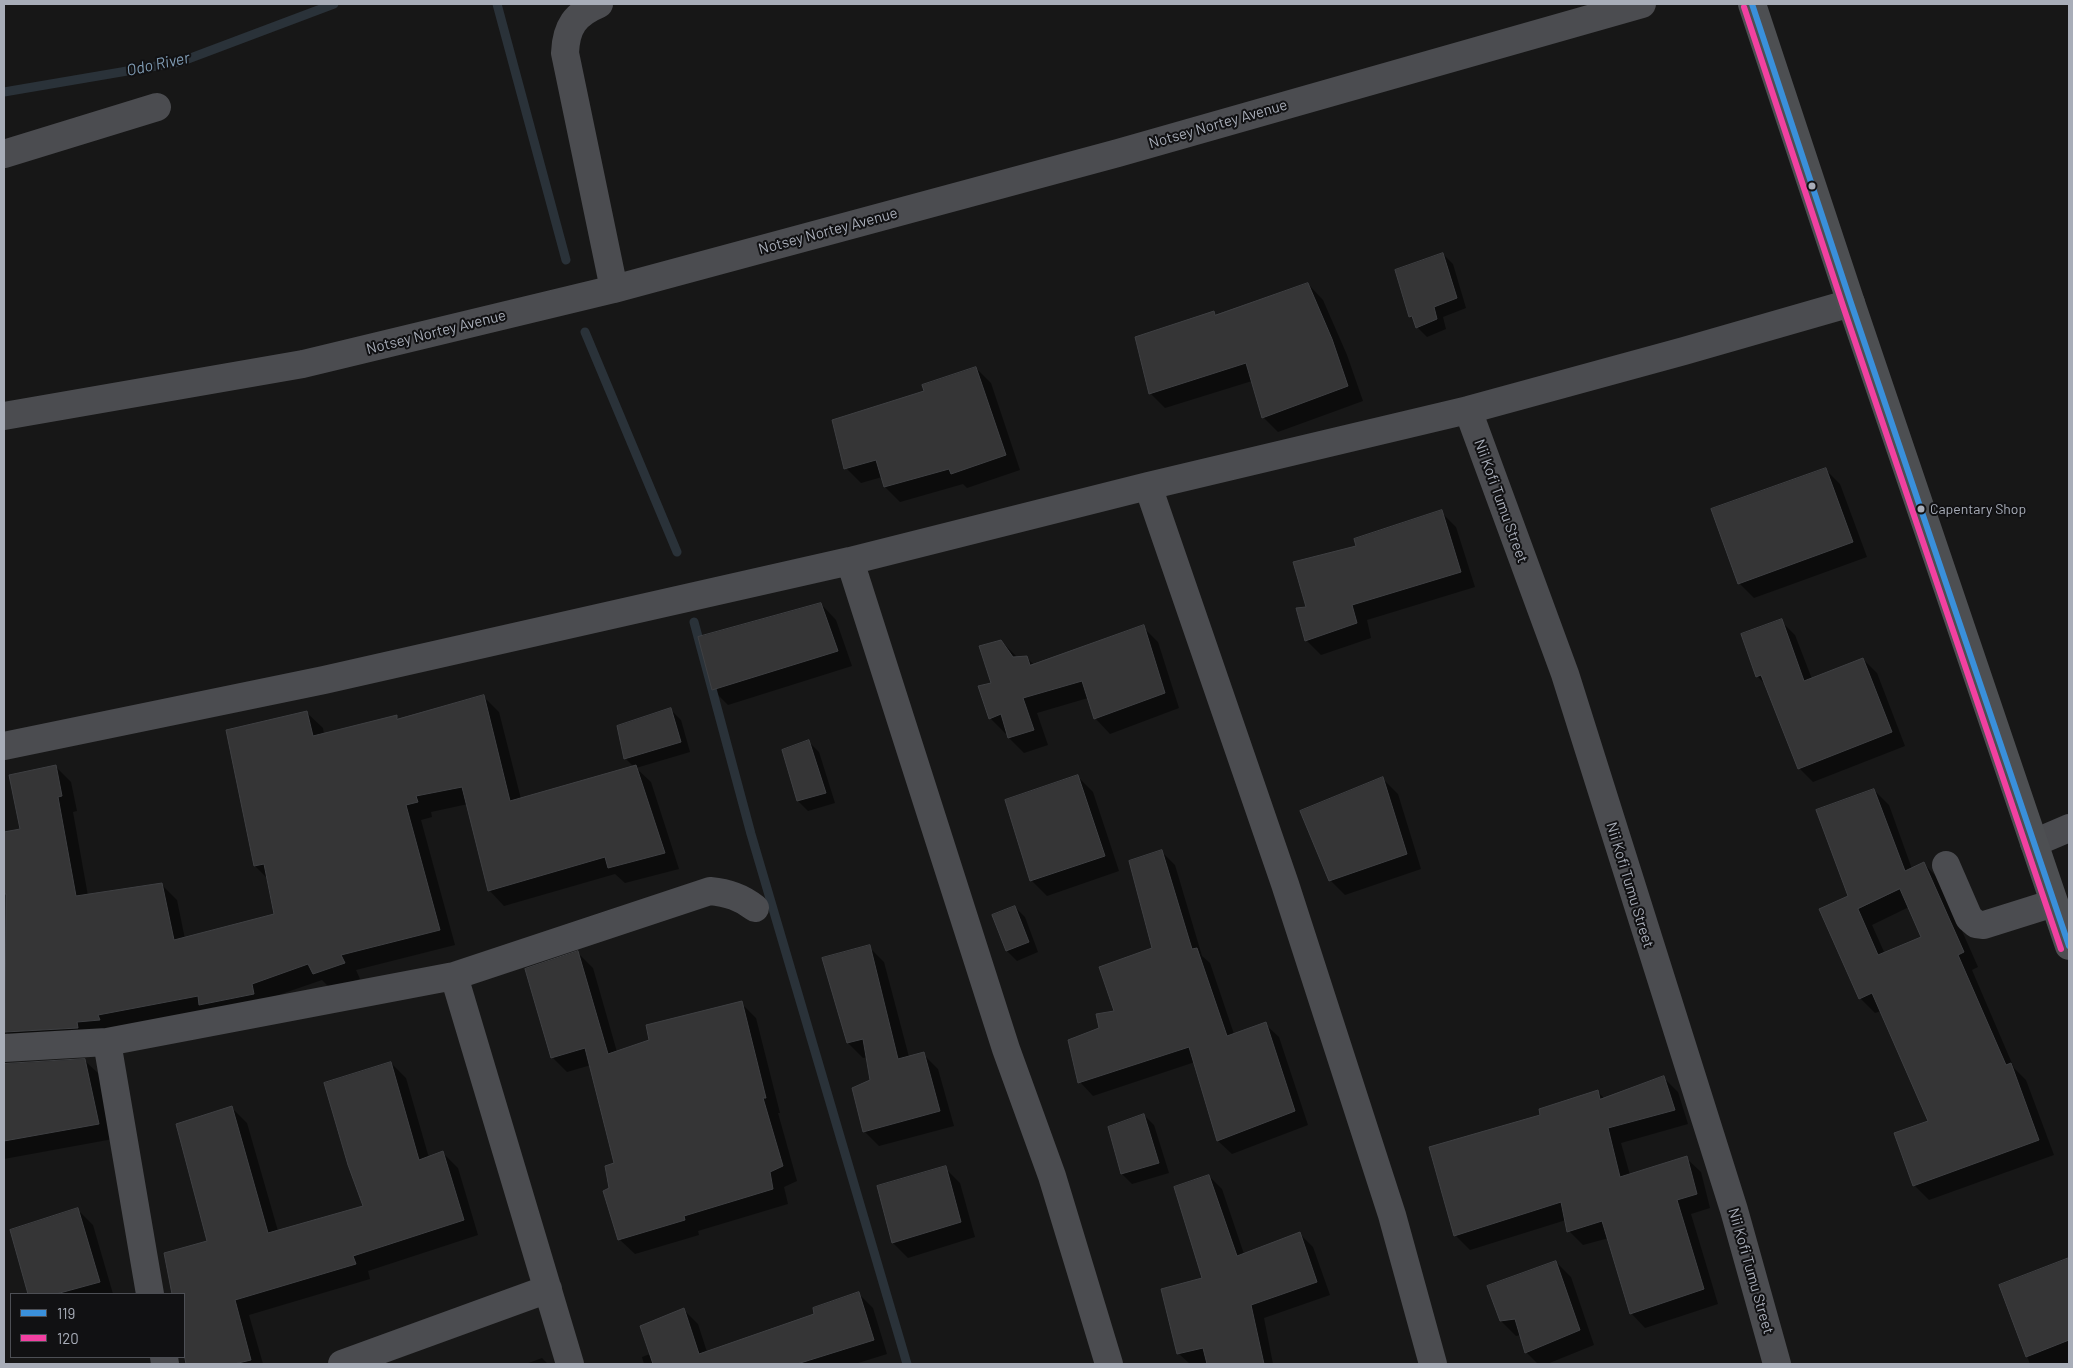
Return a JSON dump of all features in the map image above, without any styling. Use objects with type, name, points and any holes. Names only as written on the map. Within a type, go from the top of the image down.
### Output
[{"type":"main road","points":[[1752,4],[1851,303],[2069,946]]},
{"type":"street","points":[[599,4],[586,9],[572,24],[566,35],[565,53],[614,289]]},
{"type":"street","name":"Notsey Nortey Avenue","points":[[4,416],[304,364],[614,289],[1118,153],[1642,4]]},
{"type":"street","points":[[4,154],[158,107]]},
{"type":"street","points":[[4,746],[324,680],[850,562],[1148,486],[1468,410],[1675,354],[1851,303]]},
{"type":"street","name":"Nii Kofi Tumu Street","points":[[1468,410],[1565,674],[1734,1210],[1777,1364]]},
{"type":"street","points":[[1148,486],[1294,913],[1392,1215],[1433,1364]]},
{"type":"street","points":[[850,562],[1006,1049],[1052,1176],[1109,1364]]},
{"type":"street","points":[[2034,843],[2069,828]]},
{"type":"street","points":[[1946,865],[1969,918],[1976,924],[1984,925],[2054,902]]},
{"type":"street","points":[[4,1048],[107,1042],[454,976],[710,891],[743,898],[755,908]]},
{"type":"street","points":[[454,976],[570,1364]]},
{"type":"street","points":[[107,1042],[150,1293]]},
{"type":"street","points":[[342,1364],[548,1289]]},
{"type":"building","points":[[1443,253],[1457,298],[1434,307],[1437,319],[1416,328],[1412,316],[1409,317],[1395,270]]},
{"type":"building","points":[[1308,283],[1332,339],[1348,386],[1262,418],[1246,363],[1149,394],[1135,337],[1214,311],[1215,315]]},
{"type":"building","points":[[976,367],[1006,455],[951,474],[949,469],[884,487],[876,460],[844,469],[832,420],[924,391],[922,385]]},
{"type":"building","points":[[1826,468],[1853,542],[1738,584],[1711,509]]},
{"type":"building","points":[[1442,510],[1461,572],[1352,605],[1357,623],[1305,641],[1296,608],[1306,607],[1293,562],[1356,546],[1354,539]]},
{"type":"building","points":[[821,603],[838,651],[712,690],[698,637]]},
{"type":"building","points":[[1782,619],[1804,681],[1863,658],[1892,732],[1798,769],[1761,675],[1756,677],[1741,634]]},
{"type":"building","points":[[1144,625],[1165,693],[1094,719],[1082,681],[1023,698],[1034,730],[1008,738],[1001,714],[989,719],[978,686],[991,683],[979,646],[1001,640],[1013,657],[1027,656],[1030,665]]},
{"type":"building","points":[[484,695],[510,801],[636,765],[665,853],[608,868],[605,857],[488,891],[462,787],[416,796],[418,802],[406,805],[440,930],[341,955],[345,963],[313,974],[308,964],[252,984],[254,994],[199,1005],[198,996],[98,1015],[100,1020],[77,1022],[78,1028],[5,1032],[6,894],[4,894],[4,832],[20,829],[9,775],[56,765],[62,796],[58,797],[76,896],[162,883],[174,940],[274,914],[264,864],[254,866],[226,730],[307,711],[313,736],[397,715],[397,719]]},
{"type":"building","points":[[671,708],[681,742],[624,759],[617,726]]},
{"type":"building","points":[[809,740],[826,793],[797,801],[782,750]]},
{"type":"building","points":[[1078,775],[1105,856],[1030,881],[1005,800]]},
{"type":"building","points":[[1383,777],[1407,854],[1329,881],[1300,811]]},
{"type":"building","points":[[1874,789],[1905,871],[1924,862],[1964,952],[1958,955],[2006,1065],[2011,1063],[2039,1140],[1913,1186],[1894,1133],[1928,1121],[1872,993],[1859,999],[1819,909],[1848,896],[1816,810]],"holes":[[[1900,889],[1921,937],[1878,955],[1858,909]]]},
{"type":"building","points":[[1162,850],[1192,949],[1197,948],[1227,1036],[1266,1022],[1295,1111],[1217,1141],[1189,1047],[1078,1083],[1068,1040],[1099,1028],[1096,1014],[1114,1011],[1099,967],[1152,948],[1129,861]]},
{"type":"building","points":[[1015,906],[1029,942],[1006,951],[992,915]]},
{"type":"building","points":[[870,945],[898,1059],[924,1052],[940,1111],[863,1132],[852,1088],[870,1080],[863,1039],[847,1043],[822,958]]},
{"type":"building","points":[[578,951],[608,1054],[649,1040],[646,1025],[742,1001],[766,1098],[763,1098],[783,1166],[770,1172],[773,1189],[684,1216],[685,1220],[618,1240],[603,1191],[609,1188],[605,1166],[614,1163],[585,1048],[551,1058],[525,969]]},
{"type":"building","points":[[85,1059],[99,1124],[4,1141],[4,1064]]},
{"type":"building","points":[[391,1062],[419,1160],[443,1151],[464,1220],[353,1256],[356,1264],[235,1300],[251,1360],[234,1364],[186,1364],[185,1293],[172,1293],[164,1253],[207,1241],[176,1124],[232,1106],[268,1233],[363,1206],[348,1165],[324,1083]]},
{"type":"building","points":[[1664,1076],[1675,1110],[1608,1128],[1620,1177],[1687,1156],[1697,1194],[1677,1200],[1704,1289],[1630,1314],[1602,1221],[1567,1232],[1561,1202],[1454,1236],[1429,1147],[1540,1115],[1539,1109],[1598,1090],[1600,1099]]},
{"type":"building","points":[[1144,1114],[1159,1163],[1121,1174],[1108,1127]]},
{"type":"building","points":[[946,1166],[961,1222],[892,1243],[877,1186]]},
{"type":"building","points":[[1209,1175],[1237,1256],[1300,1232],[1317,1282],[1251,1305],[1264,1364],[1207,1364],[1203,1348],[1177,1354],[1161,1289],[1202,1278],[1174,1187]]},
{"type":"building","points":[[78,1208],[100,1282],[60,1293],[28,1293],[10,1230]]},
{"type":"building","points":[[2069,1258],[2069,1340],[2026,1357],[1999,1285]]},
{"type":"building","points":[[1556,1261],[1580,1330],[1525,1353],[1515,1319],[1500,1321],[1487,1286]]},
{"type":"building","points":[[859,1292],[874,1340],[797,1364],[653,1364],[640,1326],[684,1308],[699,1354],[814,1314],[813,1308]]},
{"type":"waterway","name":"Odo River","points":[[4,92],[180,62],[334,4]]},
{"type":"waterway","points":[[497,4],[566,260]]},
{"type":"waterway","points":[[585,332],[677,552]]},
{"type":"waterway","points":[[694,622],[751,834],[907,1364]]},
{"type":"transit line","name":"119","points":[[1752,4],[1851,303],[2069,946]]},
{"type":"transit line","name":"120","points":[[1744,7],[1843,306],[2061,949]]},
{"type":"place","name":"Capentary Shop","points":[[1921,509]]}]
